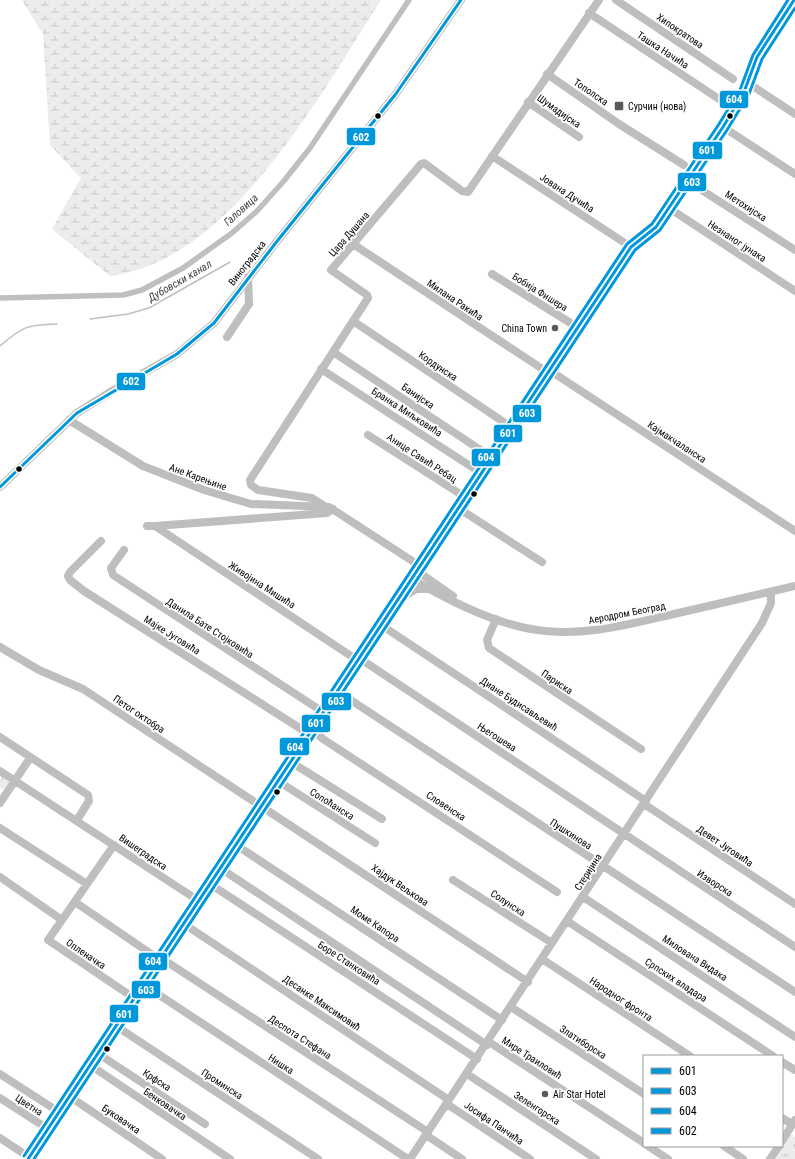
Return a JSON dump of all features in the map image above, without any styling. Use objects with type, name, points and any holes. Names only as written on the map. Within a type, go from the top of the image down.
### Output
[{"type":"main road","points":[[29,1158],[631,246],[656,227],[686,180],[723,127],[748,83],[757,57],[794,0]]},
{"type":"main road","points":[[398,600],[413,590],[428,588]]},
{"type":"street","name":"Виноградска","points":[[0,487],[69,420],[112,391],[160,365],[188,346],[217,320],[248,278],[395,95],[461,0]]},
{"type":"street","name":"Цара Душана","points":[[329,508],[312,498],[258,490],[250,483],[251,476],[368,297],[331,272],[421,164],[424,163],[466,192],[599,0]]},
{"type":"street","name":"Хипократова","points":[[616,0],[734,79]]},
{"type":"street","name":"Ташка Начића","points":[[590,13],[725,103]]},
{"type":"street","name":"Тополска","points":[[547,74],[619,124],[684,165]]},
{"type":"street","points":[[748,83],[795,114]]},
{"type":"street","name":"Шумадијска","points":[[528,102],[579,137]]},
{"type":"street","points":[[723,127],[795,174]]},
{"type":"street","name":"Јована Дучића","points":[[492,156],[631,246]]},
{"type":"street","name":"Метохијска","points":[[686,180],[795,250]]},
{"type":"street","name":"Незнаног јунака","points":[[669,208],[795,291]]},
{"type":"street","name":"Милана Ракића","points":[[353,244],[548,371]]},
{"type":"street","name":"Бобија Фишера","points":[[492,274],[577,327]]},
{"type":"street","points":[[227,337],[249,304],[248,278]]},
{"type":"street","name":"Кордунска","points":[[353,321],[511,427]]},
{"type":"street","name":"Банијска","points":[[333,352],[491,457]]},
{"type":"street","name":"Бранка Миљковића","points":[[321,369],[481,473]]},
{"type":"street","name":"Кајмакчаланска","points":[[548,371],[795,531]]},
{"type":"street","name":"Ане Карењине","points":[[69,420],[142,466],[204,490],[251,504],[329,508]]},
{"type":"street","name":"Анице Савић Ребац","points":[[368,435],[465,497]]},
{"type":"street","points":[[329,508],[416,572]]},
{"type":"street","name":"Живојина Мишића","points":[[329,508],[327,513],[151,526],[358,659]]},
{"type":"street","points":[[458,508],[542,562]]},
{"type":"street","name":"Мајке Југовића","points":[[101,542],[70,572],[68,576],[70,580],[84,591],[310,733]]},
{"type":"street","name":"Данила Бате Стојковића","points":[[124,550],[111,568],[113,575],[323,712]]},
{"type":"street","name":"Аеродром Београд","points":[[416,572],[428,588],[496,619],[539,630],[566,632],[597,630],[795,586]]},
{"type":"street","name":"Аеродром Београд","points":[[416,572],[464,605]]},
{"type":"street","name":"Стеријина","points":[[409,1159],[488,1043],[762,623],[771,603],[771,592]]},
{"type":"street","name":"Париска","points":[[496,619],[487,640],[489,648],[641,749]]},
{"type":"street","name":"Диане Будисављевић","points":[[380,625],[645,802]]},
{"type":"street","name":"Петог октобра","points":[[0,647],[39,670],[83,688],[262,806]]},
{"type":"street","name":"Његошева","points":[[358,659],[624,835]]},
{"type":"street","name":"Пушкинова","points":[[337,691],[795,992]]},
{"type":"street","name":"Словенска","points":[[310,733],[323,739],[557,892]]},
{"type":"street","points":[[0,737],[89,796],[89,801],[77,820]]},
{"type":"street","points":[[0,803],[30,758]]},
{"type":"street","points":[[291,762],[382,819]]},
{"type":"street","name":"Вишеградска","points":[[0,771],[199,901]]},
{"type":"street","name":"Сопоћанска","points":[[278,781],[375,843]]},
{"type":"street","name":"Девет Југовића","points":[[645,802],[795,904]]},
{"type":"street","name":"Хајдук Вељкова","points":[[262,806],[528,982]]},
{"type":"street","points":[[0,828],[87,884]]},
{"type":"street","name":"Изворска","points":[[624,835],[795,948]]},
{"type":"street","name":"Опленачка","points":[[114,845],[48,940],[134,998]]},
{"type":"street","name":"Моме Капора","points":[[236,845],[502,1020]]},
{"type":"street","name":"Мире Траиловић","points":[[220,868],[643,1142]]},
{"type":"street","points":[[0,878],[62,920]]},
{"type":"street","name":"Солунска","points":[[453,880],[552,943]]},
{"type":"street","name":"Боре Станковића","points":[[210,884],[477,1059]]},
{"type":"street","name":"Милована Видака","points":[[583,897],[795,1037]]},
{"type":"street","name":"Деспота Стефана","points":[[75,902],[427,1134],[462,1159]]},
{"type":"street","name":"Српских владара","points":[[567,921],[771,1055]]},
{"type":"street","name":"Десанке Максимовић","points":[[184,924],[448,1102]]},
{"type":"street","name":"Народног фронта","points":[[542,959],[688,1055]]},
{"type":"street","name":"Нишка","points":[[144,984],[409,1159]]},
{"type":"street","name":"Златиборска","points":[[511,1007],[643,1093]]},
{"type":"street","name":"Проминска","points":[[116,1026],[318,1159]]},
{"type":"street","name":"Крфска","points":[[97,1053],[206,1124]]},
{"type":"street","points":[[783,1063],[795,1070]]},
{"type":"street","name":"Бенковачка","points":[[90,1065],[230,1159]]},
{"type":"street","points":[[0,1074],[59,1112]]},
{"type":"street","name":"Зеленгорска","points":[[467,1074],[596,1159]]},
{"type":"street","name":"Буковачка","points":[[69,1096],[162,1159]]},
{"type":"street","name":"Цветна","points":[[0,1098],[48,1129]]},
{"type":"street","name":"Јосифа Панчића","points":[[448,1102],[530,1159]]},
{"type":"street","points":[[783,1118],[794,1122],[783,1139]]},
{"type":"street","points":[[0,1138],[29,1158]]},
{"type":"street","points":[[650,1147],[668,1159]]},
{"type":"street","points":[[726,1147],[744,1159]]},
{"type":"street","points":[[770,1159],[778,1147]]},
{"type":"green space","points":[[22,0],[381,0],[301,124],[268,167],[233,207],[195,240],[154,264],[110,276],[52,229],[81,178],[50,145],[43,34]]},
{"type":"green space","points":[[2,777],[9,782],[3,790],[0,788],[0,780]]},
{"type":"green space","points":[[787,1132],[795,1137],[795,1159],[774,1159],[780,1147],[783,1147],[783,1140]]},
{"type":"waterway","name":"Галовица","points":[[0,298],[123,295],[142,290],[183,268],[232,233],[257,211],[283,182],[310,148],[409,0]]},
{"type":"waterway","name":"Дубовски канал","points":[[90,319],[128,314],[149,308],[230,262]]},
{"type":"waterway","name":"Дубовски канал","points":[[0,346],[14,334],[26,328],[39,325],[57,324]]},
{"type":"transit line","name":"602","points":[[0,487],[77,413],[177,354],[214,323],[278,240],[395,95],[461,0]]},
{"type":"transit line","name":"604","points":[[24,1156],[627,244],[652,224],[719,124],[740,90],[753,55],[788,0]]},
{"type":"transit line","name":"601","points":[[28,1159],[631,247],[656,227],[723,127],[744,92],[757,57],[794,0]]},
{"type":"transit line","name":"603","points":[[34,1159],[635,250],[660,230],[727,130],[749,94],[762,59],[795,8]]},
{"type":"place","name":"Сурчин (нова)","points":[[619,106]]},
{"type":"place","name":"China Town","points":[[555,328]]},
{"type":"place","name":"Air Star Hotel","points":[[545,1094]]}]
